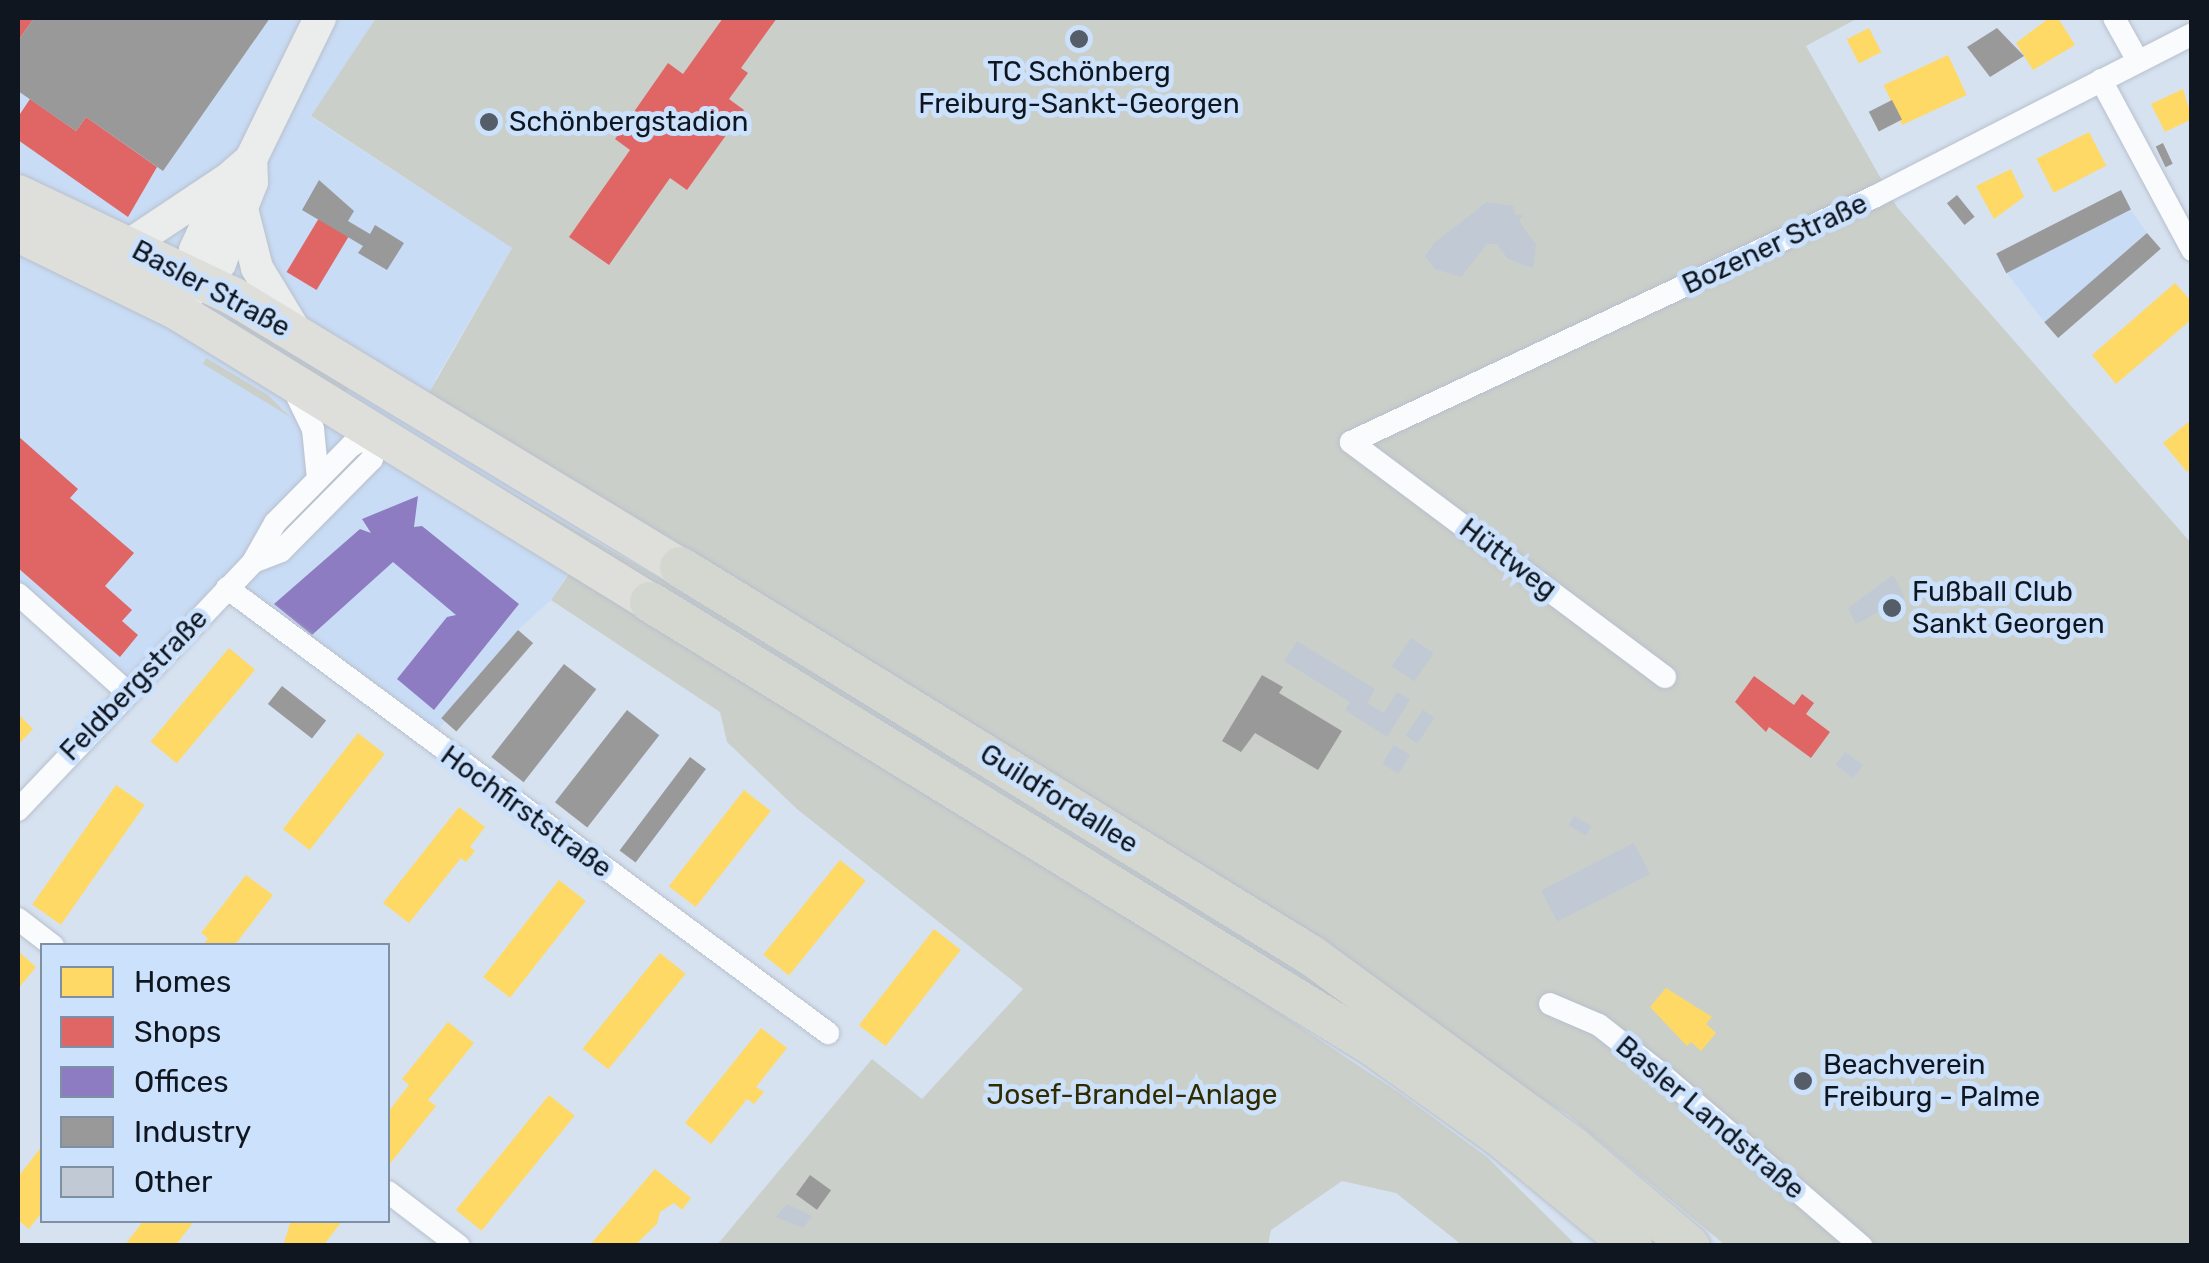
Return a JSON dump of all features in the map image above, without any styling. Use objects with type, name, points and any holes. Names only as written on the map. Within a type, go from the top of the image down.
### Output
[{"type":"highway","name":"Guildfordallee","points":[[680,567],[1312,956],[1574,1148],[1690,1246]]},
{"type":"highway","name":"Guildfordallee","points":[[650,602],[1168,915],[1498,1135],[1632,1246]]},
{"type":"highway","points":[[1498,1135],[1601,1246]]},
{"type":"main road","points":[[179,312],[197,277],[195,250],[320,18]]},
{"type":"main road","points":[[240,169],[242,210],[258,268],[297,334]]},
{"type":"main road","points":[[129,244],[240,169]]},
{"type":"main road","name":"Basler Straße","points":[[18,194],[197,277],[399,395]]},
{"type":"main road","points":[[197,277],[220,263],[242,210]]},
{"type":"main road","name":"Basler Straße","points":[[18,233],[179,312],[379,430]]},
{"type":"main road","points":[[379,430],[399,395]]},
{"type":"main road","name":"Guildfordallee","points":[[399,395],[680,567]]},
{"type":"main road","name":"Guildfordallee","points":[[379,430],[650,602]]},
{"type":"street","points":[[2114,18],[2138,60]]},
{"type":"street","name":"Bozener Straße","points":[[1352,442],[1874,198],[2192,34]]},
{"type":"street","points":[[2101,80],[2192,250]]},
{"type":"street","points":[[282,373],[308,415],[318,479]]},
{"type":"street","name":"Feldbergstraße","points":[[18,810],[126,691],[253,562],[275,523],[351,446],[379,430]]},
{"type":"street","name":"Feldbergstraße","points":[[253,562],[281,551],[372,460],[379,430]]},
{"type":"street","name":"Hüttweg","points":[[1352,442],[1665,677]]},
{"type":"street","name":"Hochfirststraße","points":[[226,588],[828,1033]]},
{"type":"street","points":[[18,594],[126,691]]},
{"type":"street","points":[[18,918],[49,943]]},
{"type":"street","name":"Basler Landstraße","points":[[1550,1004],[1599,1025],[1660,1072],[1861,1246]]},
{"type":"street","points":[[390,1194],[459,1246]]},
{"type":"shaded area","points":[[18,18],[376,18],[311,117],[512,248],[435,380],[607,513],[551,600],[518,630],[431,739],[226,585],[126,686],[18,590]]},
{"type":"shaded area","points":[[2131,210],[2147,233],[2045,323],[2005,271]]},
{"type":"green space","points":[[376,18],[1858,18],[1806,46],[1897,207],[2191,543],[2191,1245],[1725,1245],[1568,1115],[425,400],[512,248],[311,116]]},
{"type":"green space","points":[[232,313],[350,384],[341,400],[223,328]]},
{"type":"green space","points":[[206,358],[268,395],[290,417],[203,364]]},
{"type":"green space","points":[[431,447],[722,614],[1319,982],[1670,1245],[1655,1245]]},
{"type":"green space","name":"Josef-Brandel-Anlage","points":[[573,568],[1173,942],[1398,1092],[1487,1157],[1576,1245],[1462,1245],[1396,1193],[1342,1181],[1271,1230],[1268,1245],[717,1245],[872,1059],[922,1099],[1023,989],[797,809],[727,742],[720,712],[551,600]]},
{"type":"building: Homes","points":[[2049,18],[2058,18],[2075,45],[2033,70],[2016,43]]},
{"type":"building: Homes","points":[[1869,28],[1881,52],[1859,63],[1847,39]]},
{"type":"building: Homes","points":[[1948,55],[1967,95],[1902,125],[1884,85]]},
{"type":"building: Homes","points":[[2183,89],[2192,119],[2165,132],[2151,104]]},
{"type":"building: Homes","points":[[2089,132],[2106,166],[2054,193],[2036,159]]},
{"type":"building: Homes","points":[[2011,169],[2024,197],[1994,219],[1976,186]]},
{"type":"building: Homes","points":[[2175,283],[2192,302],[2192,319],[2116,384],[2092,355]]},
{"type":"building: Homes","points":[[2192,419],[2192,468],[2187,472],[2163,443]]},
{"type":"building: Homes","points":[[229,648],[255,670],[177,763],[151,741]]},
{"type":"building: Homes","points":[[18,714],[33,729],[18,745]]},
{"type":"building: Homes","points":[[358,733],[385,754],[310,850],[283,829]]},
{"type":"building: Homes","points":[[116,785],[145,805],[61,925],[32,905]]},
{"type":"building: Homes","points":[[744,790],[771,811],[696,907],[669,886]]},
{"type":"building: Homes","points":[[459,807],[485,827],[470,847],[475,851],[466,862],[461,858],[409,923],[383,903]]},
{"type":"building: Homes","points":[[840,860],[866,881],[789,976],[763,955]]},
{"type":"building: Homes","points":[[246,875],[273,895],[236,943],[204,943],[208,938],[201,933]]},
{"type":"building: Homes","points":[[559,880],[586,901],[510,998],[483,977]]},
{"type":"building: Homes","points":[[934,929],[961,950],[886,1046],[859,1025]]},
{"type":"building: Homes","points":[[18,951],[36,967],[18,989]]},
{"type":"building: Homes","points":[[660,953],[686,974],[608,1069],[583,1049]]},
{"type":"building: Homes","points":[[1666,988],[1712,1017],[1706,1024],[1716,1033],[1701,1051],[1691,1042],[1687,1046],[1650,1007]]},
{"type":"building: Homes","points":[[448,1022],[474,1043],[428,1100],[436,1106],[390,1164],[390,1109],[409,1085],[402,1079]]},
{"type":"building: Homes","points":[[761,1028],[787,1048],[756,1087],[764,1092],[754,1104],[747,1099],[711,1144],[685,1123]]},
{"type":"building: Homes","points":[[549,1095],[575,1116],[482,1231],[456,1210]]},
{"type":"building: Homes","points":[[40,1149],[40,1215],[29,1229],[18,1220],[18,1177]]},
{"type":"building: Homes","points":[[655,1169],[691,1198],[682,1210],[674,1203],[660,1212],[657,1224],[634,1246],[589,1246]]},
{"type":"building: Homes","points":[[142,1223],[193,1223],[175,1246],[124,1246]]},
{"type":"building: Homes","points":[[290,1223],[341,1223],[323,1246],[283,1246]]},
{"type":"building: Shops","points":[[18,18],[34,18],[18,41]]},
{"type":"building: Shops","points":[[723,18],[777,18],[741,68],[748,73],[729,99],[744,110],[687,190],[670,178],[609,265],[569,237],[630,150],[615,139],[668,63],[683,74]]},
{"type":"building: Shops","points":[[30,99],[76,131],[86,117],[157,167],[128,217],[18,140],[18,117]]},
{"type":"building: Shops","points":[[319,218],[349,236],[317,290],[287,272]]},
{"type":"building: Shops","points":[[18,436],[78,489],[70,498],[134,553],[105,586],[132,610],[122,621],[138,635],[120,657],[18,568]]},
{"type":"building: Shops","points":[[1754,676],[1794,705],[1802,694],[1814,703],[1806,714],[1830,732],[1811,758],[1769,727],[1766,732],[1735,702]]},
{"type":"building: Offices","points":[[418,496],[414,527],[422,526],[519,604],[434,710],[397,679],[447,617],[456,615],[393,562],[312,635],[274,604],[360,529],[371,533],[362,519]]},
{"type":"building: Industry","points":[[34,18],[270,18],[163,171],[86,117],[76,131],[18,91],[18,41]]},
{"type":"building: Industry","points":[[1997,28],[2024,56],[1990,77],[1967,47]]},
{"type":"building: Industry","points":[[1892,100],[1902,120],[1879,131],[1869,112]]},
{"type":"building: Industry","points":[[2163,143],[2173,164],[2165,167],[2156,146]]},
{"type":"building: Industry","points":[[319,180],[354,211],[348,221],[370,234],[375,225],[404,243],[387,270],[358,253],[363,246],[302,210]]},
{"type":"building: Industry","points":[[2121,190],[2131,210],[2006,273],[1996,254]]},
{"type":"building: Industry","points":[[1957,195],[1975,217],[1965,225],[1947,203]]},
{"type":"building: Industry","points":[[2147,233],[2161,249],[2058,338],[2044,322]]},
{"type":"building: Industry","points":[[518,630],[533,643],[456,731],[441,718]]},
{"type":"building: Industry","points":[[564,664],[596,689],[524,782],[491,757]]},
{"type":"building: Industry","points":[[1262,675],[1283,687],[1279,693],[1342,731],[1318,770],[1255,733],[1241,752],[1222,741]]},
{"type":"building: Industry","points":[[282,686],[326,720],[312,739],[268,704]]},
{"type":"building: Industry","points":[[627,710],[659,735],[587,827],[555,802]]},
{"type":"building: Industry","points":[[690,757],[706,769],[636,862],[620,850]]},
{"type":"building: Industry","points":[[810,1175],[831,1190],[817,1210],[796,1194]]},
{"type":"building: Other","points":[[1487,202],[1513,206],[1515,215],[1523,215],[1519,221],[1536,245],[1533,268],[1508,259],[1497,244],[1487,244],[1461,277],[1435,269],[1425,256],[1434,243]]},
{"type":"building: Other","points":[[1893,575],[1905,598],[1856,624],[1848,608]]},
{"type":"building: Other","points":[[1411,638],[1433,653],[1414,681],[1392,666]]},
{"type":"building: Other","points":[[1297,641],[1375,689],[1367,703],[1384,713],[1397,692],[1410,700],[1387,737],[1345,710],[1350,702],[1284,661]]},
{"type":"building: Other","points":[[1423,710],[1435,718],[1417,744],[1406,736]]},
{"type":"building: Other","points":[[1394,745],[1410,755],[1398,774],[1382,764]]},
{"type":"building: Other","points":[[1845,752],[1863,765],[1853,778],[1836,765]]},
{"type":"building: Other","points":[[1574,816],[1591,826],[1586,836],[1568,826]]},
{"type":"building: Other","points":[[1634,843],[1650,874],[1557,921],[1541,890]]},
{"type":"building: Other","points":[[787,1204],[812,1216],[803,1228],[776,1217]]},
{"type":"place","name":"TC Schönberg Freiburg-Sankt-Georgen","points":[[1079,39]]},
{"type":"place","name":"Schönbergstadion","points":[[489,122]]},
{"type":"place","name":"Fußball Club Sankt Georgen","points":[[1892,608]]},
{"type":"place","name":"Beachverein Freiburg - Palme","points":[[1803,1081]]}]
